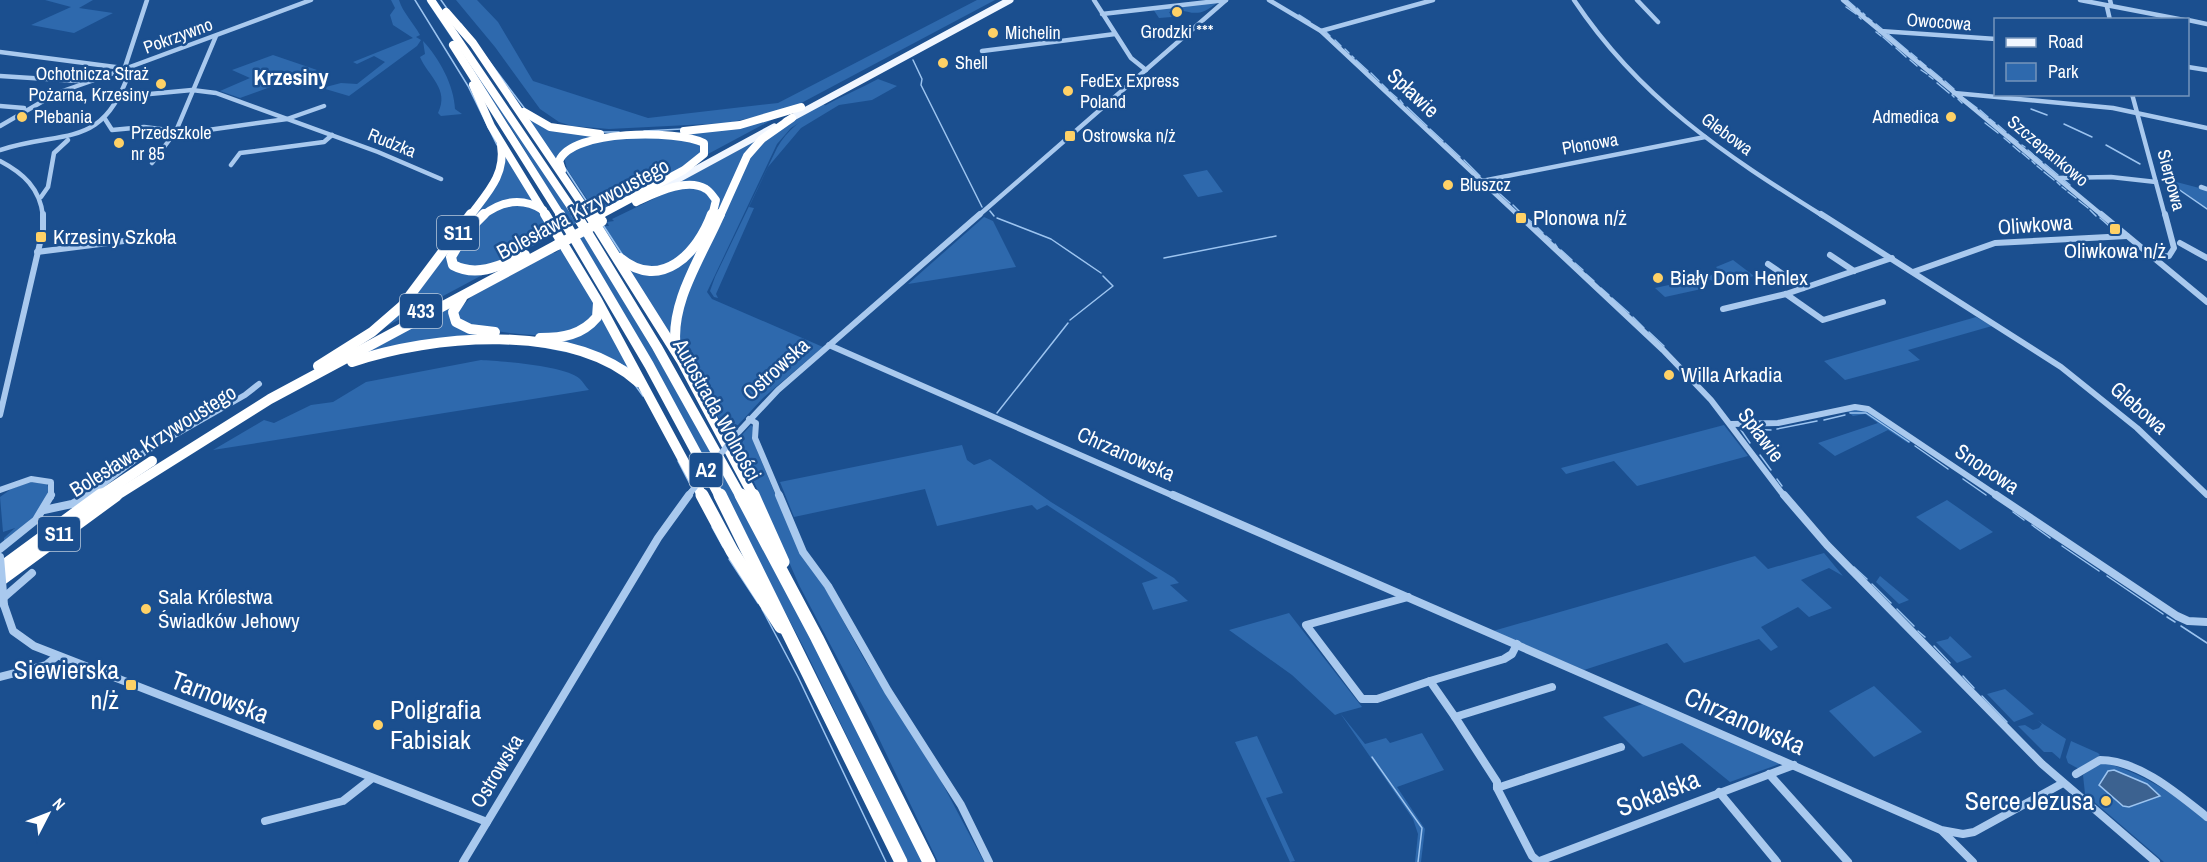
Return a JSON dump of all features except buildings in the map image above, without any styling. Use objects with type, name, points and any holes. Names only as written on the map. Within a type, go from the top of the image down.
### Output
[{"type":"highway","name":"Autostrada Wolności","points":[[423,0],[538,177],[649,365],[732,518],[809,670],[901,862]]},
{"type":"highway","name":"Autostrada Wolności","points":[[432,0],[554,179],[614,274],[694,411],[790,589],[929,862]]},
{"type":"highway","name":"S11","points":[[432,0],[468,36],[566,178],[615,254],[627,264],[642,270],[660,269],[678,263],[696,248],[716,199],[709,190],[687,186],[669,189],[639,201]]},
{"type":"highway","name":"S11","points":[[318,366],[377,328],[407,300],[500,176],[503,151],[466,65]]},
{"type":"highway","points":[[515,104],[532,118],[548,126],[575,132],[603,134],[728,127],[762,120],[801,107]]},
{"type":"highway","points":[[684,366],[673,333],[675,316],[682,298],[747,156],[762,139],[792,118]]},
{"type":"highway","points":[[566,178],[559,163],[563,153],[578,144],[604,139],[678,135],[696,137],[704,143],[705,151],[684,170]]},
{"type":"highway","points":[[498,137],[597,300],[732,551],[809,670]]},
{"type":"highway","name":"Bolesława Krzywoustego","points":[[0,580],[78,520],[153,469],[299,384],[480,286],[684,170]]},
{"type":"highway","points":[[525,255],[498,266],[475,271],[457,268],[451,259],[455,248],[475,221],[493,207],[525,201],[538,206],[546,213]]},
{"type":"highway","name":"Bolesława Krzywoustego","points":[[600,218],[639,201]]},
{"type":"highway","name":"Bolesława Krzywoustego","points":[[0,569],[75,512],[147,464],[318,366],[525,255],[556,242]]},
{"type":"highway","points":[[615,254],[684,366],[744,472],[784,565],[790,589]]},
{"type":"highway","points":[[480,286],[456,305],[453,315],[456,322],[473,329],[531,337],[562,337],[584,329],[597,317],[597,300]]},
{"type":"highway","points":[[299,384],[392,349],[434,341],[478,338],[561,347],[598,356],[626,370],[650,395]]},
{"type":"main road","name":"Bolesława Krzywoustego","points":[[684,170],[1000,0]]},
{"type":"main road","name":"Bolesława Krzywoustego","points":[[639,201],[1010,0]]},
{"type":"street","points":[[41,196],[48,187],[54,153],[72,137],[105,119],[118,97],[145,0]]},
{"type":"street","name":"Pokrzywno","points":[[80,82],[125,69],[311,0]]},
{"type":"street","points":[[1094,0],[1133,61],[1146,70]]},
{"type":"street","points":[[1102,14],[1226,0]]},
{"type":"street","name":"Ostrowska","points":[[463,862],[663,530],[749,418],[829,345],[1226,0]]},
{"type":"street","name":"Spławie","points":[[1269,0],[1321,31],[1663,350],[1731,424],[1799,515],[2063,783],[2156,862]]},
{"type":"street","points":[[1321,31],[1434,0]]},
{"type":"street","name":"Glebowa","points":[[1574,0],[1591,28],[1628,72],[1705,137],[1770,182],[2026,342],[2079,380],[2153,441],[2207,495]]},
{"type":"street","points":[[1638,0],[1658,22]]},
{"type":"street","name":"Szczepankowo","points":[[1843,0],[2207,302]]},
{"type":"street","points":[[2080,0],[2175,18]]},
{"type":"street","points":[[2110,0],[2108,6],[2110,18]]},
{"type":"street","points":[[2189,21],[2207,24]]},
{"type":"street","name":"Owocowa","points":[[1880,31],[1994,39]]},
{"type":"street","points":[[982,51],[1115,34]]},
{"type":"street","points":[[152,163],[176,131],[216,36]]},
{"type":"street","points":[[0,52],[125,69]]},
{"type":"street","points":[[2189,67],[2207,70]]},
{"type":"street","points":[[0,76],[80,82]]},
{"type":"street","points":[[0,126],[25,108],[80,82]]},
{"type":"street","name":"Rudzka","points":[[118,97],[192,90],[216,93],[332,135],[441,179]]},
{"type":"street","points":[[1954,93],[2073,103],[2137,112],[2207,128]]},
{"type":"street","name":"Sierpowa","points":[[2133,96],[2174,248],[2169,256],[2153,258]]},
{"type":"street","points":[[0,106],[25,108]]},
{"type":"street","points":[[105,119],[112,130],[144,127],[176,131],[208,130],[287,118],[324,106]]},
{"type":"street","points":[[231,165],[240,153],[324,142],[332,135]]},
{"type":"street","points":[[0,150],[72,137]]},
{"type":"street","name":"Plonowa","points":[[1482,181],[1705,137]]},
{"type":"street","points":[[0,155],[15,146]]},
{"type":"street","points":[[0,161],[24,176],[41,196],[44,224],[0,415]]},
{"type":"street","points":[[2057,178],[2111,177],[2156,182]]},
{"type":"street","points":[[37,252],[171,235]]},
{"type":"street","name":"Oliwkowa","points":[[1913,272],[1998,243],[2127,236]]},
{"type":"street","points":[[2180,243],[2207,258]]},
{"type":"street","points":[[1830,255],[1854,271]]},
{"type":"street","points":[[1723,309],[1785,294],[1892,258]]},
{"type":"street","points":[[1768,264],[1803,288]]},
{"type":"street","points":[[1785,294],[1823,320],[1883,302]]},
{"type":"street","name":"Chrzanowska","points":[[829,345],[1941,830],[1963,834],[1974,832],[2063,783]]},
{"type":"street","points":[[44,510],[63,507],[87,496],[145,452],[245,395],[259,384]]},
{"type":"street","name":"Snopowa","points":[[1731,424],[1778,423],[1864,407],[2177,616],[2188,621],[2207,622]]},
{"type":"street","points":[[749,418],[756,423],[755,438],[803,552],[828,586],[888,691],[962,805],[990,862]]},
{"type":"street","points":[[0,490],[31,480],[51,482],[52,496],[44,510],[0,549]]},
{"type":"street","name":"Tarnowska","points":[[0,557],[2,603],[7,620],[16,635],[57,656],[487,822]]},
{"type":"street","points":[[2,603],[32,573]]},
{"type":"street","points":[[1408,597],[1306,625],[1362,699],[1377,699],[1430,681],[1502,661],[1510,656],[1517,645]]},
{"type":"street","points":[[0,677],[46,665],[57,656]]},
{"type":"street","points":[[1430,681],[1497,782],[1497,788],[1532,856],[1538,862]]},
{"type":"street","points":[[1455,717],[1552,687]]},
{"type":"street","points":[[1497,788],[1621,747]]},
{"type":"street","points":[[2076,774],[2099,760],[2110,761],[2160,783],[2207,817]]},
{"type":"street","name":"Sokalska","points":[[1538,862],[1794,765]]},
{"type":"street","points":[[1769,774],[1848,862]]},
{"type":"street","points":[[265,821],[343,801],[371,779]]},
{"type":"street","points":[[1719,792],[1777,862]]},
{"type":"street","points":[[1941,830],[1973,862]]},
{"type":"green space","points":[[45,0],[93,0],[79,8],[113,13],[74,33],[31,25],[71,7]]},
{"type":"green space","points":[[391,0],[399,0],[420,35],[416,37],[421,40],[417,46],[349,96],[322,88],[341,83],[357,84],[385,62],[374,56],[357,64],[353,62],[413,38],[393,25],[390,15],[395,8]]},
{"type":"green space","points":[[426,0],[578,222],[571,226],[513,131]]},
{"type":"green space","points":[[456,0],[477,0],[498,22],[533,81],[648,118],[778,103],[977,0],[995,0],[790,109],[728,123],[609,129],[572,126],[559,122],[540,109],[495,47]]},
{"type":"green space","points":[[1218,2],[1203,12],[1169,12],[1172,17],[1159,18],[1153,9]]},
{"type":"green space","points":[[423,41],[445,72],[452,91],[455,109],[462,114],[441,116],[438,113],[441,104],[440,90],[420,57],[425,54]]},
{"type":"green space","points":[[273,55],[317,70],[240,98],[220,91],[250,78],[232,70]]},
{"type":"green space","points":[[878,79],[897,86],[872,100],[839,105],[801,128],[768,167],[749,207],[754,208],[716,294],[718,298],[714,297],[710,291],[715,277],[777,148],[785,136],[796,125],[822,107]]},
{"type":"green space","points":[[823,104],[826,106],[791,128],[777,144],[707,292],[712,299],[823,347],[763,398],[738,425],[727,428],[731,434],[729,437],[678,343],[682,303],[753,151],[783,126]]},
{"type":"green space","points":[[781,115],[708,154],[708,144],[698,138],[667,134]]},
{"type":"green space","points":[[527,117],[581,133],[624,136],[582,144],[565,151],[556,160]]},
{"type":"green space","points":[[656,133],[667,134],[637,136],[624,136]]},
{"type":"green space","points":[[670,136],[698,140],[704,147],[702,153],[688,164],[599,211],[597,207],[593,208],[567,169],[564,157],[564,166],[593,214],[562,165],[564,155],[588,142],[625,137]]},
{"type":"green space","points":[[763,137],[755,144],[677,303],[671,338],[627,270],[680,264],[718,198],[708,187],[672,186]]},
{"type":"green space","points":[[506,155],[537,202],[513,201],[492,210],[466,231],[448,260],[488,272],[374,333],[501,177]]},
{"type":"green space","points":[[1207,170],[1223,192],[1198,197],[1183,175]]},
{"type":"green space","points":[[2165,180],[2207,190],[2207,208]]},
{"type":"green space","points":[[702,188],[714,200],[695,245],[675,263],[646,268],[621,256],[601,226],[609,226],[607,222],[614,221],[612,219],[674,189]]},
{"type":"green space","points":[[516,203],[539,209],[555,234],[487,268],[458,265],[455,253],[473,226],[487,215]]},
{"type":"green space","points":[[984,217],[993,221],[1016,267],[908,284]]},
{"type":"green space","points":[[585,234],[714,455],[707,464],[578,238]]},
{"type":"green space","points":[[563,247],[592,297],[596,313],[580,328],[563,334],[533,335],[500,332],[459,321],[457,312],[471,297]]},
{"type":"green space","points":[[1733,260],[1754,276],[1724,283],[1720,279],[1713,281],[1703,277],[1721,273],[1716,267]]},
{"type":"green space","points":[[1696,279],[1706,288],[1665,297],[1655,288]]},
{"type":"green space","points":[[450,306],[450,316],[484,333],[541,340],[563,339],[602,313],[631,372],[618,363],[489,337],[352,359]]},
{"type":"green space","points":[[1976,317],[1992,326],[1908,350],[1920,360],[1845,380],[1824,361]]},
{"type":"green space","points":[[481,360],[533,365],[573,374],[589,390],[213,450],[264,420],[274,423],[311,405],[333,402],[366,382]]},
{"type":"green space","points":[[1863,409],[1912,441],[1908,443],[1888,430],[1835,456],[1818,443],[1878,423],[1865,414],[1853,416],[1847,411]]},
{"type":"green space","points":[[751,425],[754,428],[752,437],[758,453],[794,539],[829,595],[864,659],[940,779],[984,862],[938,862],[871,722],[799,585],[736,445],[743,442],[741,436]]},
{"type":"green space","points":[[1724,425],[1748,456],[1637,486],[1614,461],[1566,474],[1561,468]]},
{"type":"green space","points":[[962,445],[967,460],[974,465],[990,459],[1051,502],[1174,578],[1179,583],[1170,585],[1188,601],[1153,610],[1142,583],[1158,578],[1047,505],[1037,510],[1032,505],[937,526],[925,489],[794,517],[780,482]]},
{"type":"green space","points":[[719,464],[821,657],[923,862],[908,862],[806,652],[712,472]]},
{"type":"green space","points":[[30,482],[47,484],[50,493],[40,511],[4,544],[4,538],[15,528],[3,532],[0,497],[11,489]]},
{"type":"green space","points":[[1947,500],[1993,532],[1960,550],[1916,517]]},
{"type":"green space","points":[[1824,553],[1843,576],[1829,568],[1801,580],[1832,608],[1809,617],[1798,607],[1761,627],[1778,647],[1771,651],[1759,639],[1684,663],[1667,643],[1584,670],[1493,631],[1755,556],[1768,569]]},
{"type":"green space","points":[[1880,576],[1909,600],[1899,604],[1876,582]]},
{"type":"green space","points":[[1289,613],[1362,707],[1335,715],[1292,675],[1229,630]]},
{"type":"green space","points":[[1950,636],[1972,657],[1957,663],[1936,642],[1948,639]]},
{"type":"green space","points":[[1874,686],[1922,732],[1874,757],[1829,711]]},
{"type":"green space","points":[[2005,689],[2034,714],[2014,722],[1987,694]]},
{"type":"green space","points":[[1646,703],[1782,763],[1730,782],[1682,743],[1643,757],[1603,717]]},
{"type":"green space","points":[[1340,713],[1365,744],[1386,738],[1390,743],[1422,733],[1444,770],[1397,787],[1425,829],[1421,862],[1415,862],[1418,834],[1413,819]]},
{"type":"green space","points":[[2037,720],[2066,739],[2060,759],[2052,752],[2044,752],[2018,726],[2025,725],[2033,730],[2042,724]]},
{"type":"green space","points":[[1257,736],[1283,793],[1266,798],[1295,861],[1290,862],[1235,742]]},
{"type":"green space","points":[[2071,741],[2100,755],[2079,769],[2068,763],[2066,757]]},
{"type":"green space","points":[[2102,762],[2131,772],[2157,785],[2207,819],[2207,862],[2164,862],[2085,794],[2083,775]]},
{"type":"shaded area","points":[[2114,770],[2147,784],[2160,796],[2129,807],[2123,806],[2099,785],[2108,771]]},
{"type":"waterway","points":[[415,0],[468,86],[497,145]]},
{"type":"waterway","points":[[441,0],[448,10]]},
{"type":"waterway","points":[[1847,0],[1855,7]]},
{"type":"waterway","points":[[1846,7],[1856,14]]},
{"type":"waterway","points":[[1857,8],[1860,11]]},
{"type":"waterway","points":[[1299,15],[1310,22]]},
{"type":"waterway","points":[[1868,18],[1872,21]]},
{"type":"waterway","points":[[461,24],[525,109]]},
{"type":"waterway","points":[[1876,24],[1882,29]]},
{"type":"waterway","points":[[1326,32],[1330,36]]},
{"type":"waterway","points":[[1876,32],[1881,36]]},
{"type":"waterway","points":[[1888,34],[1908,51]]},
{"type":"waterway","points":[[1883,37],[1892,45]]},
{"type":"waterway","points":[[1335,40],[1341,46]]},
{"type":"waterway","points":[[1896,48],[1906,57]]},
{"type":"waterway","points":[[1345,49],[1349,53]]},
{"type":"waterway","points":[[1911,53],[1917,58]]},
{"type":"waterway","points":[[913,60],[922,79],[921,85],[982,207]]},
{"type":"waterway","points":[[1356,60],[1368,71]]},
{"type":"waterway","points":[[1910,60],[1917,66]]},
{"type":"waterway","points":[[1920,61],[1926,66]]},
{"type":"waterway","points":[[1930,69],[1942,79]]},
{"type":"waterway","points":[[1921,70],[1927,74]]},
{"type":"waterway","points":[[1371,73],[1379,81]]},
{"type":"waterway","points":[[1929,76],[1933,79]]},
{"type":"waterway","points":[[1945,81],[1954,89]]},
{"type":"waterway","points":[[1937,83],[1949,93]]},
{"type":"waterway","points":[[1382,84],[1388,90]]},
{"type":"waterway","points":[[1390,92],[1397,98]]},
{"type":"waterway","points":[[1961,96],[1977,108]]},
{"type":"waterway","points":[[1958,99],[1962,103]]},
{"type":"waterway","points":[[1400,100],[1403,104]]},
{"type":"waterway","points":[[1407,107],[1427,126]]},
{"type":"waterway","points":[[2031,109],[2047,115]]},
{"type":"waterway","points":[[1980,110],[1988,117]]},
{"type":"waterway","points":[[1990,119],[1995,123]]},
{"type":"waterway","points":[[1985,123],[1998,133]]},
{"type":"waterway","points":[[2064,124],[2092,137]]},
{"type":"waterway","points":[[1998,125],[2006,132]]},
{"type":"waterway","points":[[644,131],[682,129]]},
{"type":"waterway","points":[[1430,129],[1443,141]]},
{"type":"waterway","points":[[602,132],[619,132]]},
{"type":"waterway","points":[[2008,134],[2018,142]]},
{"type":"waterway","points":[[2004,138],[2010,143]]},
{"type":"waterway","points":[[1445,143],[1460,157]]},
{"type":"waterway","points":[[2106,145],[2140,164]]},
{"type":"waterway","points":[[2013,146],[2020,152]]},
{"type":"waterway","points":[[2028,150],[2042,162]]},
{"type":"waterway","points":[[2022,153],[2029,159]]},
{"type":"waterway","points":[[1464,160],[1480,176]]},
{"type":"waterway","points":[[2032,161],[2035,164]]},
{"type":"waterway","points":[[2045,164],[2058,175]]},
{"type":"waterway","points":[[2037,166],[2042,170]]},
{"type":"waterway","points":[[565,168],[595,214]]},
{"type":"waterway","points":[[2044,172],[2054,180]]},
{"type":"waterway","points":[[2064,180],[2070,185]]},
{"type":"waterway","points":[[2057,182],[2060,185]]},
{"type":"waterway","points":[[2168,182],[2207,209]]},
{"type":"waterway","points":[[1490,185],[1510,203]]},
{"type":"waterway","points":[[2062,187],[2066,190]]},
{"type":"waterway","points":[[2068,192],[2076,198]]},
{"type":"waterway","points":[[2079,201],[2088,208]]},
{"type":"waterway","points":[[1513,205],[1521,213]]},
{"type":"waterway","points":[[2090,210],[2096,216]]},
{"type":"waterway","points":[[990,211],[994,216]]},
{"type":"waterway","points":[[1524,216],[1533,223]]},
{"type":"waterway","points":[[997,218],[1051,239],[1101,273]]},
{"type":"waterway","points":[[2100,218],[2108,225]]},
{"type":"waterway","points":[[603,225],[622,254]]},
{"type":"waterway","points":[[1535,225],[1543,233]]},
{"type":"waterway","points":[[1164,258],[1276,236]]},
{"type":"waterway","points":[[1546,236],[1551,240]]},
{"type":"waterway","points":[[1561,250],[1572,260]]},
{"type":"waterway","points":[[1575,263],[1583,270]]},
{"type":"waterway","points":[[1586,274],[1594,281]]},
{"type":"waterway","points":[[1070,320],[1113,286],[1103,276]]},
{"type":"waterway","points":[[1601,288],[1609,295]]},
{"type":"waterway","points":[[1612,298],[1629,313]]},
{"type":"waterway","points":[[1633,317],[1644,328]]},
{"type":"waterway","points":[[997,413],[1068,323]]},
{"type":"waterway","points":[[1649,332],[1664,346]]},
{"type":"waterway","points":[[594,352],[630,369]]},
{"type":"waterway","points":[[635,385],[643,396]]},
{"type":"waterway","points":[[1850,413],[1866,413],[1909,442]]},
{"type":"waterway","points":[[1824,420],[1845,415]]},
{"type":"waterway","points":[[1777,429],[1817,421]]},
{"type":"waterway","points":[[1746,429],[1771,430]]},
{"type":"waterway","points":[[1741,430],[1750,443]]},
{"type":"waterway","points":[[1915,446],[1948,469]]},
{"type":"waterway","points":[[1760,455],[1771,470]]},
{"type":"waterway","points":[[678,461],[692,488]]},
{"type":"waterway","points":[[1777,479],[1782,486]]},
{"type":"waterway","points":[[1963,479],[1986,495]]},
{"type":"waterway","points":[[2013,512],[2024,520]]},
{"type":"waterway","points":[[2032,525],[2050,538]]},
{"type":"waterway","points":[[712,527],[723,547]]},
{"type":"waterway","points":[[2062,546],[2099,571]]},
{"type":"waterway","points":[[729,559],[758,603]]},
{"type":"waterway","points":[[1854,567],[1867,579]]},
{"type":"waterway","points":[[2107,576],[2163,614]]},
{"type":"waterway","points":[[1872,584],[1891,603]]},
{"type":"waterway","points":[[762,609],[798,677],[886,862]]},
{"type":"waterway","points":[[1897,609],[1914,626]]},
{"type":"waterway","points":[[2167,617],[2175,622]]},
{"type":"waterway","points":[[2181,626],[2207,643]]},
{"type":"waterway","points":[[1918,631],[1925,637]]},
{"type":"waterway","points":[[1934,646],[1950,663]]},
{"type":"waterway","points":[[1963,676],[1974,688]]},
{"type":"waterway","points":[[1982,696],[2007,722]]},
{"type":"waterway","points":[[1372,757],[1422,828],[1418,862]]},
{"type":"place","name":"Grodzki ***","points":[[1177,12]]},
{"type":"place","name":"Michelin","points":[[993,33]]},
{"type":"place","name":"Shell","points":[[943,63]]},
{"type":"place","name":"Ochotnicza Straż Pożarna, Krzesiny","points":[[161,84]]},
{"type":"place","name":"FedEx Express Poland","points":[[1068,91]]},
{"type":"place","name":"Plebania","points":[[22,117]]},
{"type":"place","name":"Admedica","points":[[1951,117]]},
{"type":"place","name":"Ostrowska n/ż","points":[[1070,136]]},
{"type":"place","name":"Przedszkole nr 85","points":[[119,143]]},
{"type":"place","name":"Bluszcz","points":[[1448,185]]},
{"type":"place","name":"Plonowa n/ż","points":[[1521,218]]},
{"type":"place","name":"Oliwkowa n/ż","points":[[2115,229]]},
{"type":"place","name":"Krzesiny Szkoła","points":[[41,237]]},
{"type":"place","name":"Biały Dom Henlex","points":[[1658,278]]},
{"type":"place","name":"Willa Arkadia","points":[[1669,375]]},
{"type":"place","name":"Sala Królestwa Świadków Jehowy","points":[[146,609]]},
{"type":"place","name":"Siewierska n/ż","points":[[131,685]]},
{"type":"place","name":"Poligrafia Fabisiak","points":[[378,725]]},
{"type":"place","name":"Serce Jezusa","points":[[2106,801]]},
{"type":"district","name":"Krzesiny","points":[[291,77]]}]
